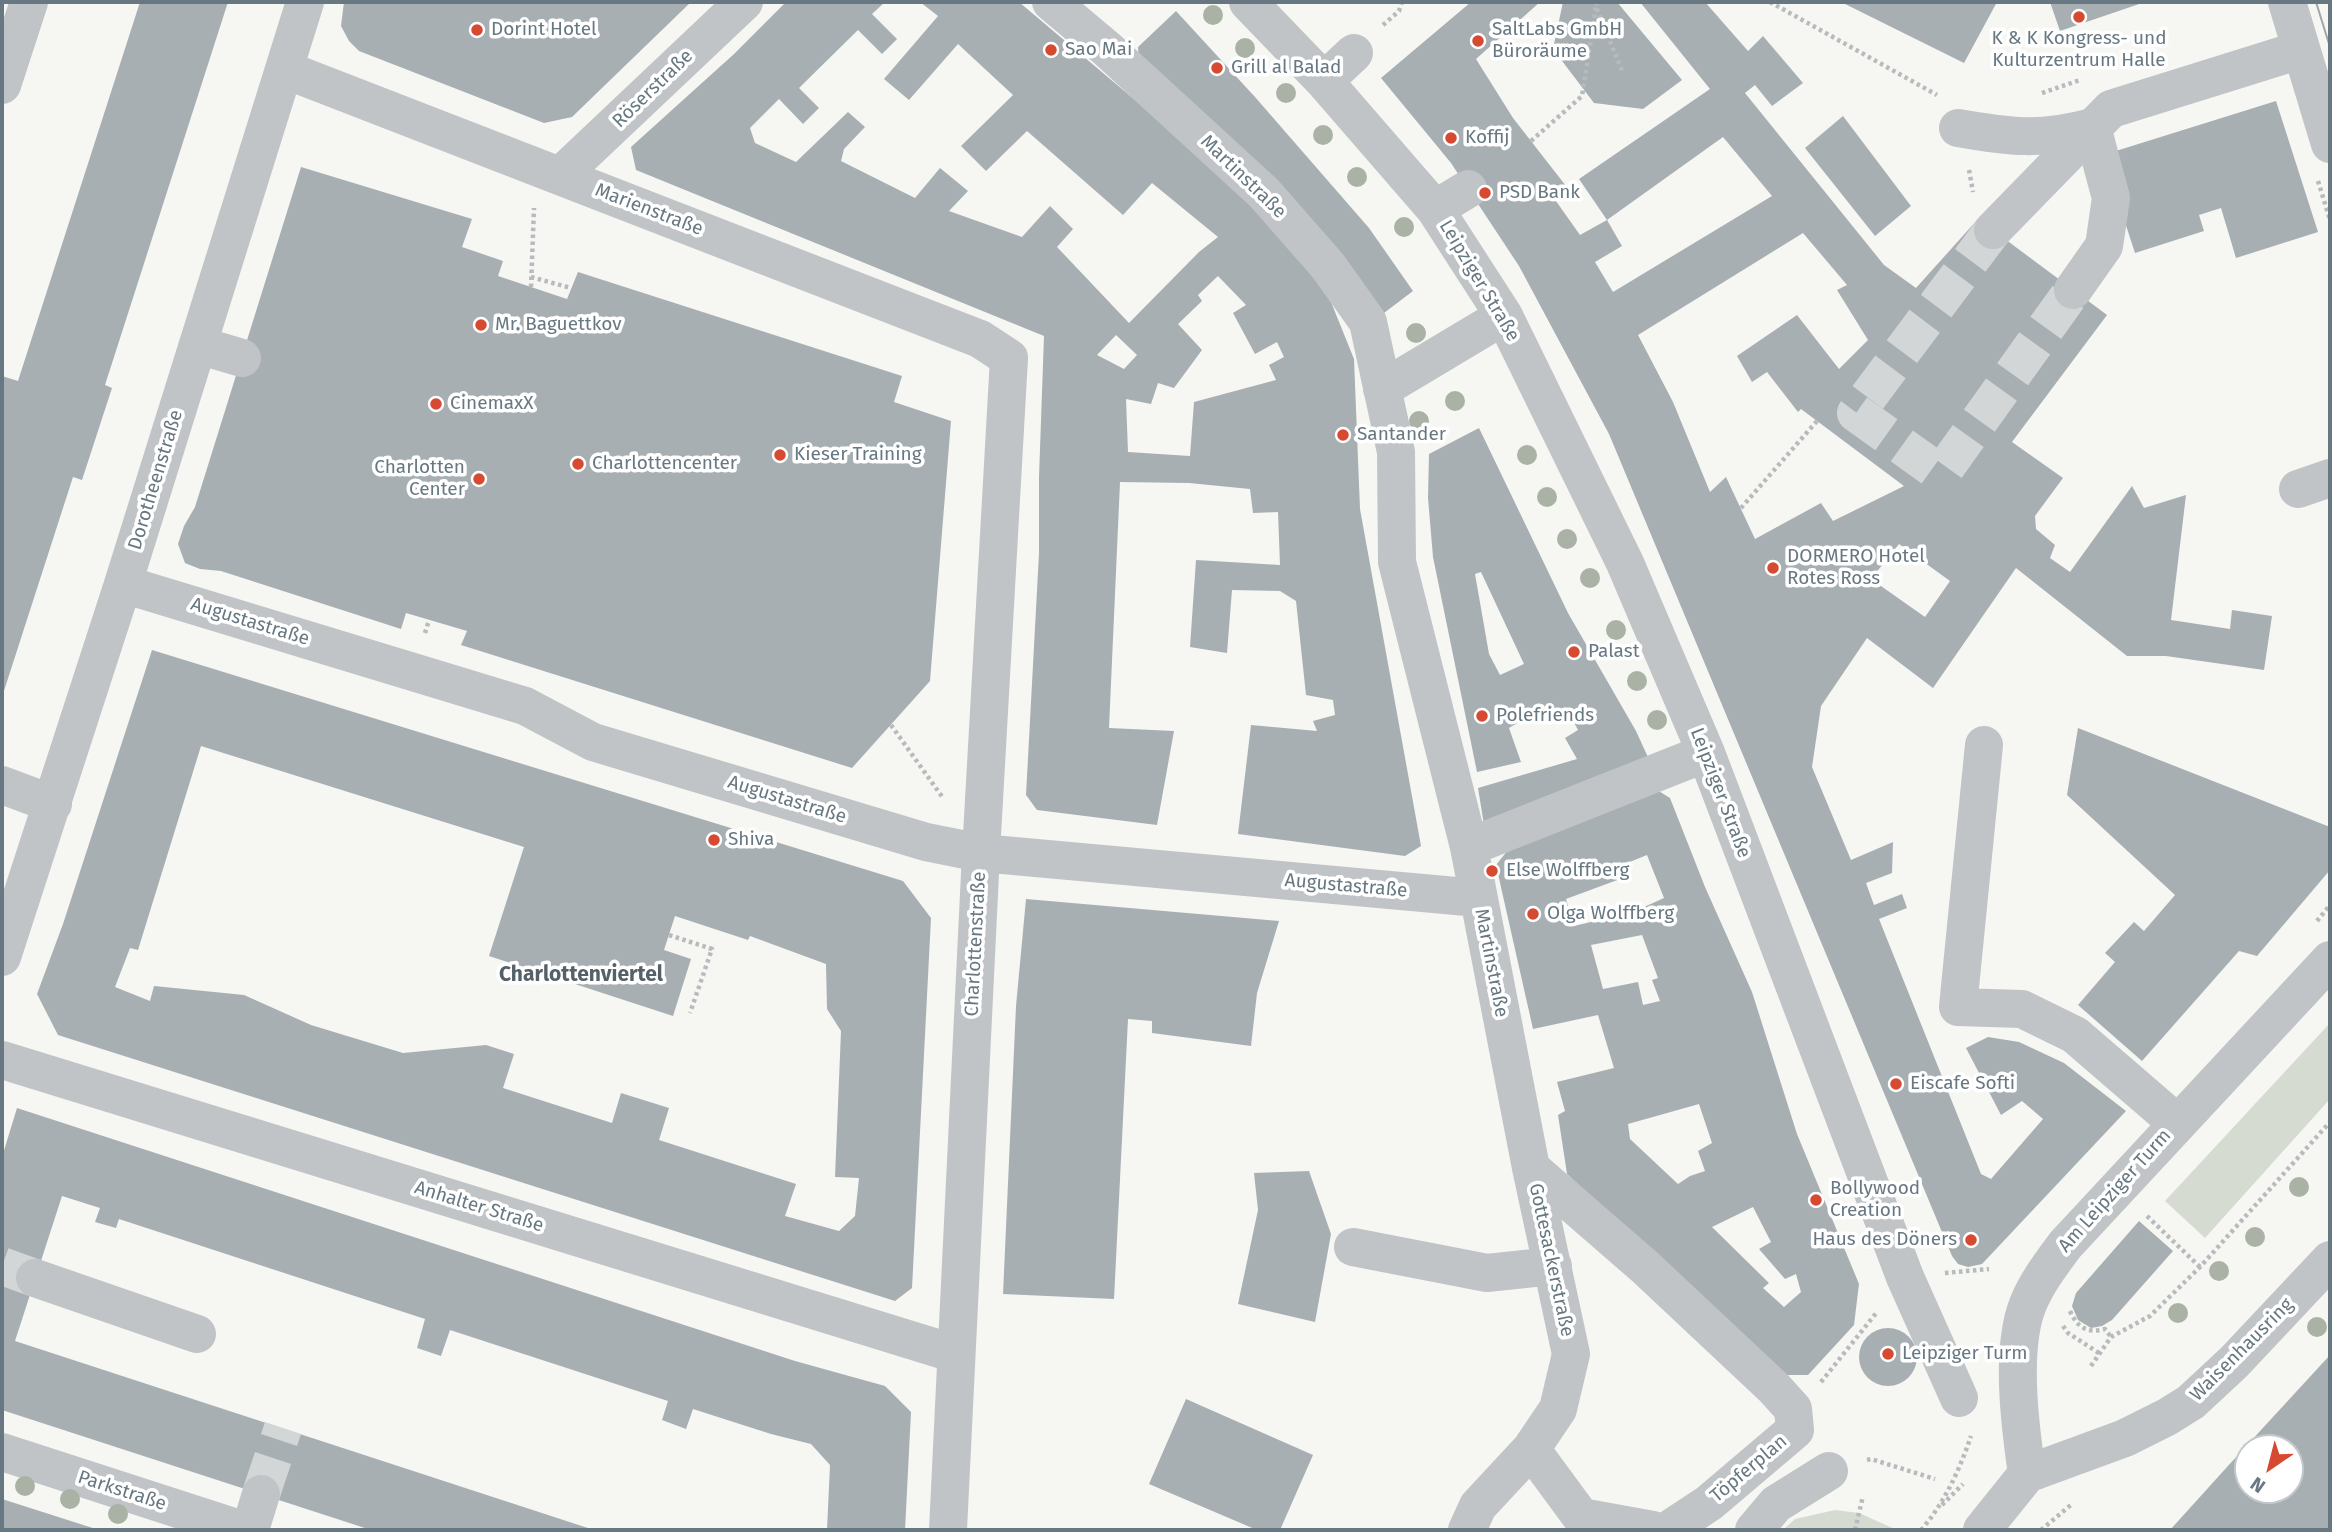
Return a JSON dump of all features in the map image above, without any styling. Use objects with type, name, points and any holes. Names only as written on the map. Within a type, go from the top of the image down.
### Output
[{"type":"street","points":[[2,85],[29,2]]},
{"type":"street","name":"Dorotheenstraße","points":[[2,957],[123,584],[286,70],[305,2]]},
{"type":"street","name":"Röserstraße","points":[[548,171],[744,2]]},
{"type":"street","name":"Martinstraße","points":[[1051,2],[1107,49],[1264,193],[1328,266],[1368,322],[1396,452],[1397,562],[1469,847],[1531,1168]]},
{"type":"street","name":"Leipziger Straße","points":[[1248,2],[1324,81],[1435,209],[1504,316],[1625,563],[1706,753],[1905,1277],[1959,1398]]},
{"type":"street","points":[[2287,2],[2330,144]]},
{"type":"street","points":[[1993,230],[2111,108],[2300,50]]},
{"type":"street","points":[[1324,81],[1354,53]]},
{"type":"street","name":"Marienstraße","points":[[286,70],[979,339],[1009,358]]},
{"type":"street","points":[[1952,114],[2011,137],[2041,137],[2092,127]]},
{"type":"street","points":[[2073,289],[2104,246],[2111,198],[2092,127]]},
{"type":"street","name":"Leipziger Straße","points":[[1435,209],[1468,189]]},
{"type":"street","points":[[1382,389],[1504,316]]},
{"type":"street","points":[[198,345],[242,358]]},
{"type":"street","name":"Charlottenstraße","points":[[948,1530],[981,853],[1009,358]]},
{"type":"street","name":"Augustastraße","points":[[123,584],[524,706],[593,742],[926,842],[981,853],[1478,898]]},
{"type":"street","points":[[1984,745],[1958,1007],[2022,1009],[2075,1035],[2177,1123]]},
{"type":"street","points":[[1469,847],[1706,753]]},
{"type":"street","points":[[2,785],[53,804]]},
{"type":"street","name":"Am Leipziger Turm","points":[[2027,1474],[2018,1346],[2026,1307],[2036,1286],[2065,1245],[2330,960]]},
{"type":"street","name":"Anhalter Straße","points":[[2,1060],[956,1354]]},
{"type":"street","name":"Gottesackerstraße","points":[[1467,1530],[1478,1506],[1531,1449],[1558,1409],[1571,1354],[1531,1168]]},
{"type":"street","name":"Töpferplan","points":[[1531,1168],[1645,1267],[1793,1409],[1795,1430],[1709,1503],[1668,1530]]},
{"type":"street","points":[[1353,1247],[1487,1273],[1553,1266]]},
{"type":"street","name":"Waisenhausring","points":[[2027,1474],[2125,1438],[2191,1402],[2234,1362],[2330,1260]]},
{"type":"street","points":[[35,1278],[197,1334]]},
{"type":"street","points":[[1531,1449],[1581,1517],[1653,1530]]},
{"type":"street","name":"Parkstraße","points":[[2,1452],[243,1530]]},
{"type":"street","points":[[1755,1530],[1776,1504],[1829,1471]]},
{"type":"street","points":[[1982,1530],[2027,1474]]},
{"type":"street","points":[[250,1530],[261,1494]]},
{"type":"path","points":[[1391,18],[1399,11],[1402,2]]},
{"type":"path","points":[[1770,2],[1952,114]]},
{"type":"path","points":[[1596,5],[1623,73]]},
{"type":"path","points":[[1531,141],[1582,96],[1596,5]]},
{"type":"path","points":[[1968,166],[1973,193]]},
{"type":"path","points":[[531,288],[548,171]]},
{"type":"path","points":[[531,277],[571,288]]},
{"type":"path","points":[[1741,508],[1817,421]]},
{"type":"path","points":[[891,724],[944,799]]},
{"type":"path","points":[[2323,913],[2330,905]]},
{"type":"path","points":[[669,935],[712,949],[690,1013]]},
{"type":"path","points":[[2091,1366],[2111,1337],[2150,1316],[2200,1267],[2330,1122]]},
{"type":"path","points":[[2149,1218],[2200,1267]]},
{"type":"path","points":[[1824,1379],[1905,1277]]},
{"type":"path","points":[[2070,1310],[2075,1322],[2083,1329],[2093,1332],[2105,1329],[2111,1337]]},
{"type":"path","points":[[2062,1325],[2068,1333],[2099,1353]]},
{"type":"path","points":[[1829,1471],[1871,1459],[1935,1479]]},
{"type":"path","points":[[1855,1530],[1859,1513]]},
{"type":"shaded area","points":[[2330,1023],[2330,1099],[2205,1238],[2165,1201]]},
{"type":"shaded area","points":[[1835,1510],[1859,1513],[1897,1530],[1783,1530],[1795,1519]]},
{"type":"building","points":[[140,2],[228,2],[105,385],[112,388],[82,480],[73,477],[2,697],[2,376],[18,381]]},
{"type":"building","points":[[344,2],[691,2],[572,117],[544,123],[359,51],[349,41],[341,26]]},
{"type":"building","points":[[786,2],[885,2],[872,14],[897,39],[882,54],[858,30],[799,88],[819,108],[803,124],[779,99],[750,128],[755,143],[796,162],[848,112],[865,127],[844,149],[841,161],[915,198],[940,168],[968,191],[949,211],[1022,237],[1050,206],[1073,229],[1057,247],[1129,323],[1199,252],[1218,237],[1152,183],[1123,215],[1027,131],[986,171],[961,146],[1013,95],[958,44],[909,100],[884,79],[938,16],[920,2],[1019,2],[1187,144],[1308,261],[1331,302],[1354,359],[1360,509],[1421,846],[1405,856],[1238,834],[1251,725],[1317,731],[1313,721],[1335,715],[1333,700],[1306,695],[1296,601],[1280,591],[1232,590],[1227,653],[1190,647],[1196,560],[1280,565],[1278,512],[1253,513],[1250,489],[1189,483],[1120,482],[1109,728],[1174,731],[1157,825],[1037,810],[1026,795],[1039,553],[1044,336],[636,170],[631,147],[734,54]],"holes":[[[1218,276],[1246,305],[1233,313],[1255,354],[1277,342],[1284,357],[1269,365],[1276,380],[1194,402],[1190,456],[1128,452],[1126,399],[1151,404],[1158,383],[1174,388],[1202,350],[1178,324],[1202,301],[1198,295]],[[1116,335],[1137,355],[1124,369],[1097,355]]]},
{"type":"building","points":[[1471,2],[1540,2],[1476,59],[1513,118],[1566,186],[1551,194],[1580,235],[1607,220],[1579,179],[1710,89],[1640,2],[1705,2],[1748,51],[1763,36],[1803,83],[1772,106],[1755,85],[1745,93],[1884,265],[1916,288],[1978,219],[2107,315],[2012,442],[2063,478],[2035,516],[2036,529],[2055,545],[2050,558],[2070,572],[2132,486],[2144,508],[2186,495],[2171,620],[2230,629],[2232,610],[2272,616],[2264,670],[2166,656],[2127,656],[2016,568],[1933,688],[1867,638],[1821,706],[1812,767],[1851,860],[1893,842],[1892,873],[1866,883],[1874,905],[1902,894],[1907,908],[1879,919],[1981,1174],[1991,1179],[2043,1119],[2022,1101],[2001,1115],[1966,1048],[1988,1037],[2019,1042],[2064,1063],[2126,1111],[1982,1264],[1968,1267],[1958,1264],[1952,1256],[1609,434],[1519,266],[1451,163],[1381,78]],"holes":[[[1723,137],[1772,196],[1613,292],[1595,262],[1622,246],[1607,220]],[[1803,233],[1847,285],[1837,290],[1868,340],[1839,369],[1797,315],[1737,356],[1752,382],[1767,372],[1798,412],[1801,409],[1904,486],[1833,521],[1821,503],[1755,539],[1726,477],[1710,492],[1673,402],[1638,335]],[[1899,544],[1950,581],[1925,617],[1871,579]]]},
{"type":"building","points":[[1563,2],[1617,2],[1682,80],[1643,109],[1594,103],[1553,49]]},
{"type":"building","points":[[1841,2],[1997,2],[1964,63]]},
{"type":"building","name":"K & K Kongress- und Kulturzentrum Halle","points":[[2050,2],[2145,2],[2060,31]]},
{"type":"building","points":[[1176,11],[1369,228],[1413,291],[1380,316],[1139,61],[1138,47]]},
{"type":"building","points":[[2276,101],[2318,232],[2236,258],[2221,208],[2199,215],[2204,231],[2135,253],[2103,155]]},
{"type":"building","points":[[1843,116],[1911,206],[1875,236],[1805,148]]},
{"type":"building","name":"Charlottencenter","points":[[301,167],[472,219],[462,247],[503,261],[498,276],[567,299],[578,272],[902,376],[894,402],[951,421],[930,681],[852,768],[461,645],[467,631],[406,613],[401,629],[221,571],[200,569],[185,563],[178,544],[195,507]]},
{"type":"building","points":[[1479,428],[1568,613],[1636,731],[1652,766],[1485,831],[1478,788],[1577,759],[1565,738],[1578,730],[1570,715],[1557,723],[1548,705],[1509,728],[1521,762],[1477,772],[1433,557],[1428,498],[1429,454]],"holes":[[[1481,572],[1524,664],[1500,675],[1489,654],[1475,574]]]},
{"type":"building","points":[[152,650],[903,881],[931,918],[912,1288],[895,1301],[58,1035],[37,994],[63,924]],"holes":[[[201,746],[524,847],[489,956],[673,1016],[691,959],[664,950],[675,916],[748,940],[750,936],[826,964],[827,1009],[841,1031],[835,1177],[859,1178],[855,1216],[839,1231],[785,1216],[796,1184],[659,1140],[669,1108],[621,1093],[612,1123],[503,1088],[514,1054],[486,1045],[403,1053],[311,1025],[244,995],[154,986],[150,1001],[115,987],[130,948],[138,950]]]},
{"type":"building","points":[[2078,728],[2330,827],[2330,870],[2257,956],[2239,951],[2142,1061],[2078,1005],[2115,962],[2105,953],[2134,922],[2144,931],[2175,895],[2067,795]]},
{"type":"building","points":[[1657,790],[1670,798],[1705,887],[1752,992],[1797,1134],[1859,1284],[1854,1325],[1808,1375],[1778,1375],[1567,1174],[1558,1115],[1565,1111],[1557,1082],[1614,1068],[1598,1015],[1533,1029],[1496,865],[1508,850]],"holes":[[[1647,855],[1664,898],[1633,912],[1574,926],[1566,899],[1620,879],[1617,867]],[[1642,935],[1658,978],[1652,980],[1660,1001],[1643,1005],[1638,982],[1603,989],[1591,945]],[[1699,1104],[1712,1143],[1698,1151],[1705,1171],[1678,1184],[1630,1139],[1628,1124]],[[1753,1207],[1771,1242],[1759,1249],[1785,1279],[1796,1274],[1801,1292],[1784,1307],[1763,1288],[1769,1283],[1712,1227]]]},
{"type":"building","points":[[1026,899],[1279,921],[1257,993],[1251,1046],[1152,1033],[1152,1021],[1128,1019],[1114,1299],[1003,1294],[1016,1006]]},
{"type":"building","points":[[17,1108],[795,1361],[885,1386],[911,1412],[905,1530],[827,1530],[830,1465],[811,1444],[693,1409],[686,1429],[662,1420],[668,1401],[450,1330],[441,1356],[417,1348],[425,1319],[119,1219],[116,1228],[95,1222],[100,1208],[62,1196],[15,1341],[594,1530],[371,1530],[2,1410],[2,1157]]},
{"type":"building","points":[[1309,1171],[1331,1234],[1315,1322],[1238,1304],[1258,1210],[1254,1173]]},
{"type":"building","points":[[2139,1221],[2173,1251],[2112,1320],[2091,1328],[2078,1320],[2072,1306],[2076,1293]]},
{"type":"building","name":"Leipziger Turm","points":[[1882,1328],[1894,1328],[1909,1336],[1917,1351],[1917,1363],[1909,1378],[1894,1386],[1882,1386],[1867,1378],[1859,1363],[1859,1351],[1867,1336]]},
{"type":"building","points":[[2330,1355],[2330,1530],[2170,1530],[2234,1460],[2234,1504],[2304,1504],[2304,1434],[2258,1434]]},
{"type":"building","points":[[1186,1399],[1313,1455],[1280,1530],[1257,1530],[1149,1484]]},
{"type":"building","points":[[2,1499],[99,1530],[2,1530]]},
{"type":"tunnel","points":[[1993,230],[1856,413],[1941,474],[2073,290]]},
{"type":"tunnel","points":[[2,1266],[35,1278]]},
{"type":"tunnel","points":[[261,1494],[283,1428]]},
{"type":"tram line","points":[[2316,2],[2330,47]]},
{"type":"place","name":"K & K Kongress- und Kulturzentrum Halle","points":[[2079,17]]},
{"type":"place","name":"Dorint Hotel","points":[[477,30]]},
{"type":"place","name":"SaltLabs GmbH Büroräume","points":[[1478,41]]},
{"type":"place","name":"Sao Mai","points":[[1051,50]]},
{"type":"place","name":"Grill al Balad","points":[[1217,68]]},
{"type":"place","name":"Koffij","points":[[1451,138]]},
{"type":"place","name":"PSD Bank","points":[[1485,193]]},
{"type":"place","name":"Mr. Baguettkov","points":[[481,325]]},
{"type":"place","name":"CinemaxX","points":[[436,404]]},
{"type":"place","name":"Santander","points":[[1343,435]]},
{"type":"place","name":"Kieser Training","points":[[780,455]]},
{"type":"place","name":"Charlottencenter","points":[[578,464]]},
{"type":"place","name":"Charlotten Center","points":[[479,479]]},
{"type":"place","name":"DORMERO Hotel Rotes Ross","points":[[1773,568]]},
{"type":"place","name":"Palast","points":[[1574,652]]},
{"type":"place","name":"Polefriends","points":[[1482,716]]},
{"type":"place","name":"Shiva","points":[[714,840]]},
{"type":"place","name":"Else Wolffberg","points":[[1492,871]]},
{"type":"place","name":"Olga Wolffberg","points":[[1533,914]]},
{"type":"place","name":"Eiscafe Softi","points":[[1896,1084]]},
{"type":"place","name":"Bollywood Creation","points":[[1816,1200]]},
{"type":"place","name":"Haus des Döners","points":[[1971,1240]]},
{"type":"place","name":"Leipziger Turm","points":[[1888,1354]]},
{"type":"district","name":"Charlottenviertel","points":[[581,975]]}]
